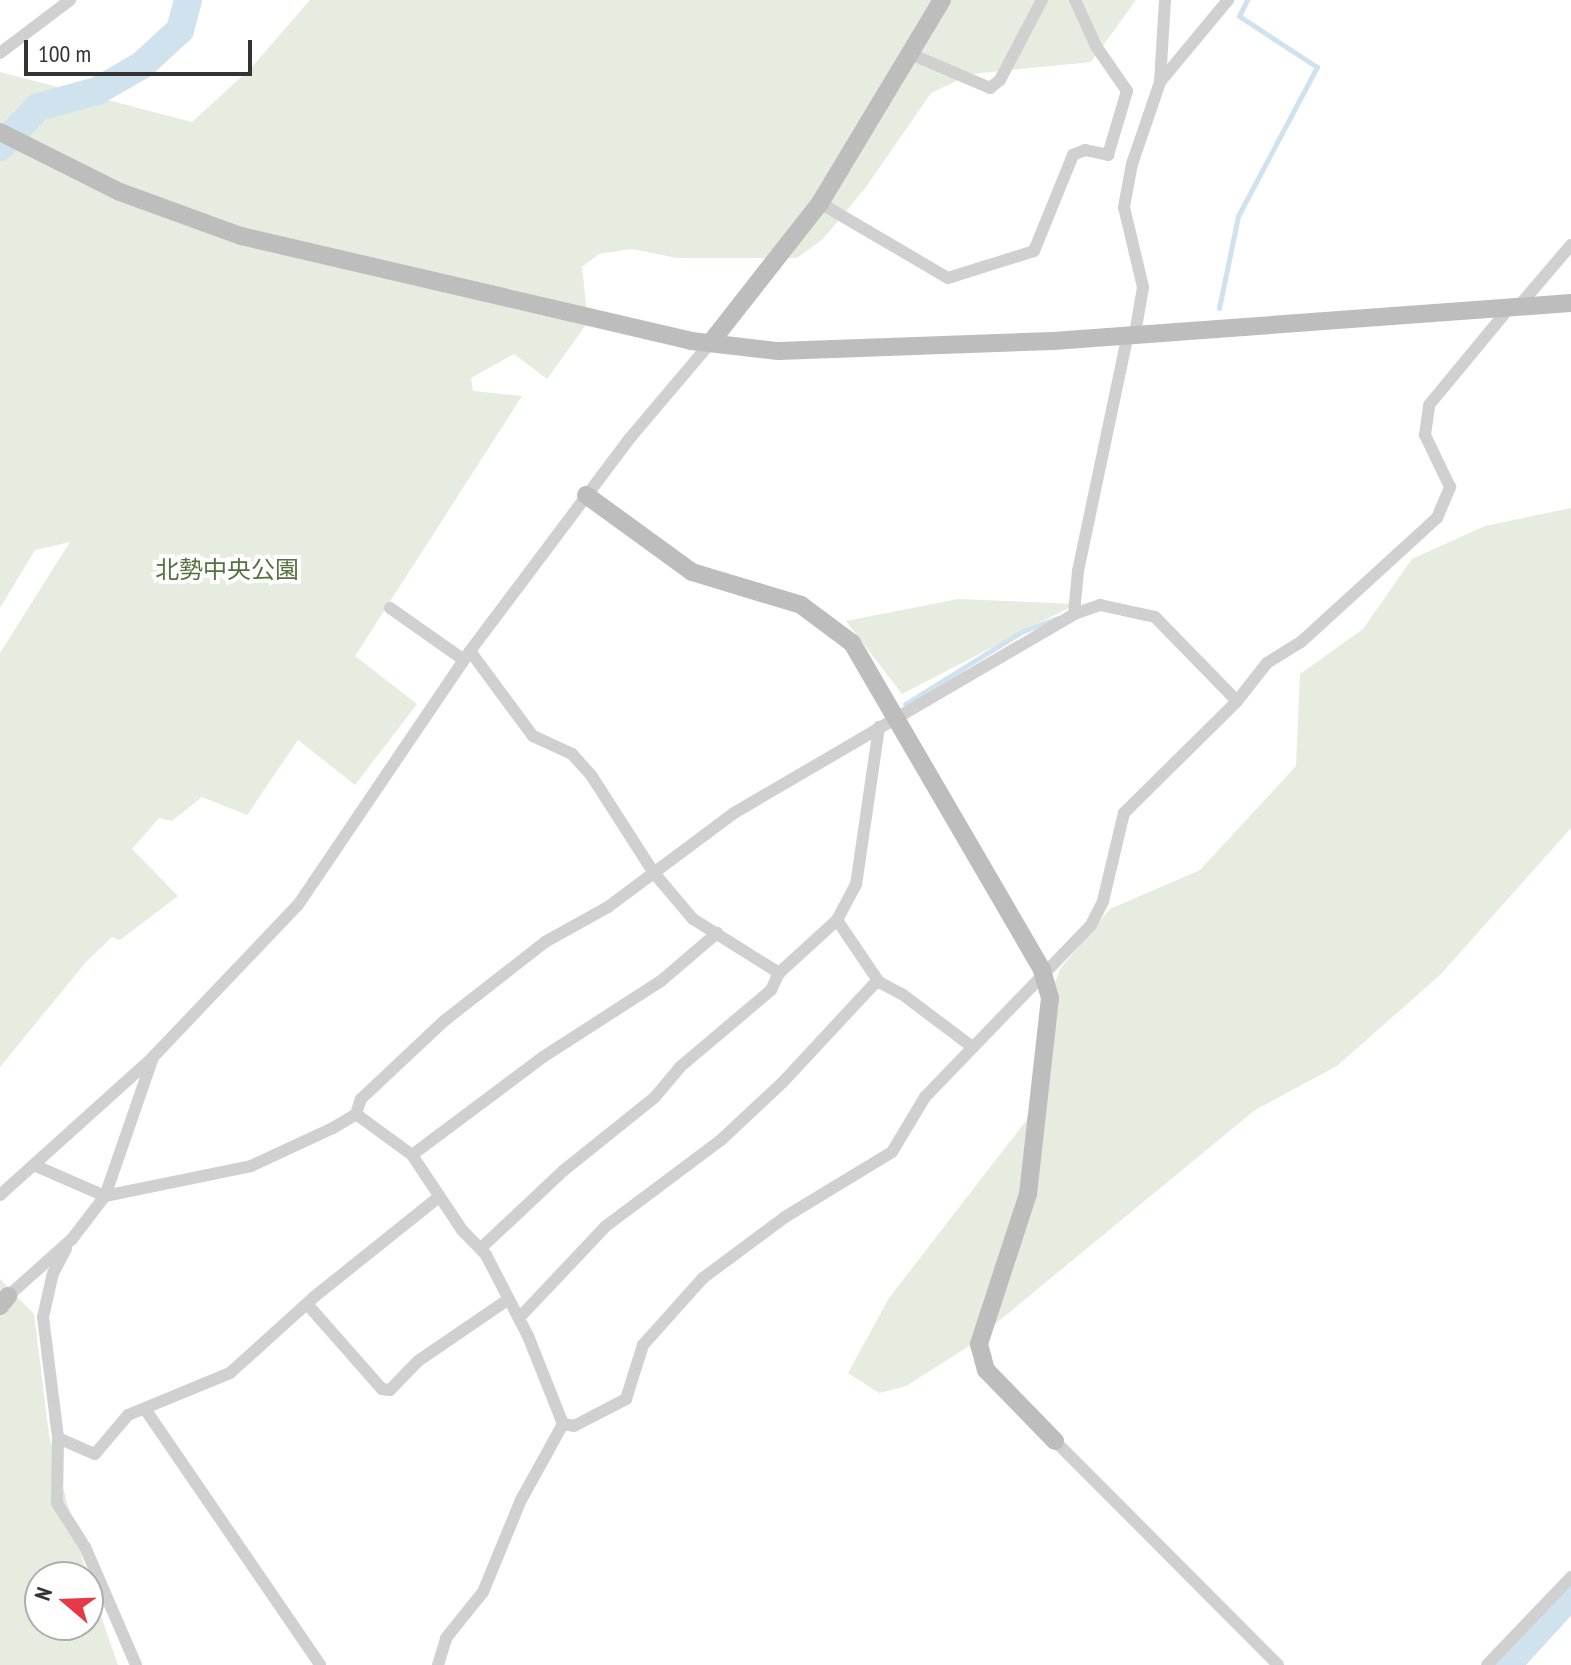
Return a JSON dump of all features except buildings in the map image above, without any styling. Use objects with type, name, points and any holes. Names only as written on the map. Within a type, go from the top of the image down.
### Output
[{"type":"street","points":[[0,53],[70,0]]},
{"type":"street","points":[[0,1195],[36,1166],[153,1057],[298,905],[467,655],[586,495],[820,203],[913,55],[942,0]]},
{"type":"street","points":[[913,55],[990,88],[1000,80],[1042,0]]},
{"type":"street","points":[[820,203],[948,278],[1034,251],[1073,155],[1085,150],[1108,155],[1127,91],[1096,46],[1075,0]]},
{"type":"street","points":[[1160,82],[1165,0]]},
{"type":"street","points":[[1074,614],[1078,571],[1143,287],[1124,196],[1150,101],[1160,82],[1228,0]]},
{"type":"street","points":[[0,132],[120,192],[241,236],[476,294],[711,342],[778,351],[1132,334],[1571,303]]},
{"type":"street","points":[[563,1424],[574,1426],[626,1399],[639,1351],[688,1292],[760,1234],[886,1158],[925,1097],[1042,970],[1091,925],[1103,901],[1124,813],[1237,701],[1267,663],[1301,642],[1437,518],[1450,487],[1425,435],[1429,405],[1571,245]]},
{"type":"street","points":[[586,495],[692,572],[801,605],[828,621],[863,657],[898,716],[1027,951],[1042,970],[1050,998],[1028,1194],[979,1344],[992,1378],[1278,1665]]},
{"type":"street","points":[[36,1166],[105,1196],[251,1166],[356,1114],[361,1099],[444,1021],[545,942],[654,873],[734,813],[1074,614],[1100,605],[1155,617],[1237,701]]},
{"type":"street","points":[[390,608],[467,655],[533,736],[572,754],[591,775],[654,873],[693,919],[779,973]]},
{"type":"street","points":[[481,1248],[563,1171],[655,1097],[680,1067],[771,990],[779,973],[837,920],[856,885],[879,727]]},
{"type":"street","points":[[837,920],[879,982],[971,1046]]},
{"type":"street","points":[[412,1155],[543,1057],[661,981],[717,933]]},
{"type":"street","points":[[519,1318],[606,1226],[721,1140],[783,1082],[879,982]]},
{"type":"street","points":[[136,1665],[85,1547],[57,1503],[58,1438],[43,1317],[53,1273],[72,1239],[105,1196],[153,1057]]},
{"type":"street","points":[[356,1114],[412,1155],[439,1197],[481,1248],[519,1318],[563,1424]]},
{"type":"street","points":[[58,1438],[95,1454],[128,1415],[230,1373],[307,1304],[439,1197]]},
{"type":"street","points":[[4,1301],[72,1239]]},
{"type":"street","points":[[307,1304],[382,1389],[390,1390],[418,1361],[509,1299]]},
{"type":"street","points":[[145,1409],[320,1665]]},
{"type":"street","points":[[438,1665],[446,1638],[483,1592],[521,1500],[563,1424]]},
{"type":"street","points":[[1487,1665],[1571,1577]]},
{"type":"green space","name":"北勢中央公園","points":[[310,0],[1136,0],[1091,62],[971,74],[931,93],[866,187],[823,239],[797,258],[677,258],[632,249],[599,254],[582,267],[588,322],[547,379],[514,354],[471,378],[473,391],[522,396],[355,656],[417,704],[355,785],[298,740],[247,815],[202,797],[172,821],[159,818],[132,849],[178,896],[120,940],[112,937],[86,962],[0,1067],[0,653],[70,542],[35,550],[0,608],[0,72],[192,122],[250,69]]},
{"type":"green space","points":[[1571,508],[1571,828],[1440,975],[1337,1066],[1255,1110],[966,1348],[906,1386],[879,1393],[848,1373],[889,1298],[1026,1121],[1036,1087],[1037,1032],[1060,969],[1110,909],[1200,870],[1296,766],[1300,674],[1363,629],[1412,559],[1485,526]]},
{"type":"green space","points":[[958,599],[1076,604],[902,694],[846,621]]},
{"type":"green space","points":[[0,1279],[34,1314],[49,1435],[83,1561],[24,1561],[24,1641],[104,1641],[104,1625],[118,1665],[0,1665]]},
{"type":"waterway","points":[[0,147],[38,107],[97,91],[142,65],[180,30],[188,0]]},
{"type":"waterway","points":[[1219,308],[1238,216],[1317,67],[1239,16],[1247,0]]},
{"type":"waterway","points":[[905,704],[1021,632],[1057,618]]},
{"type":"waterway","points":[[1507,1665],[1571,1595]]}]
